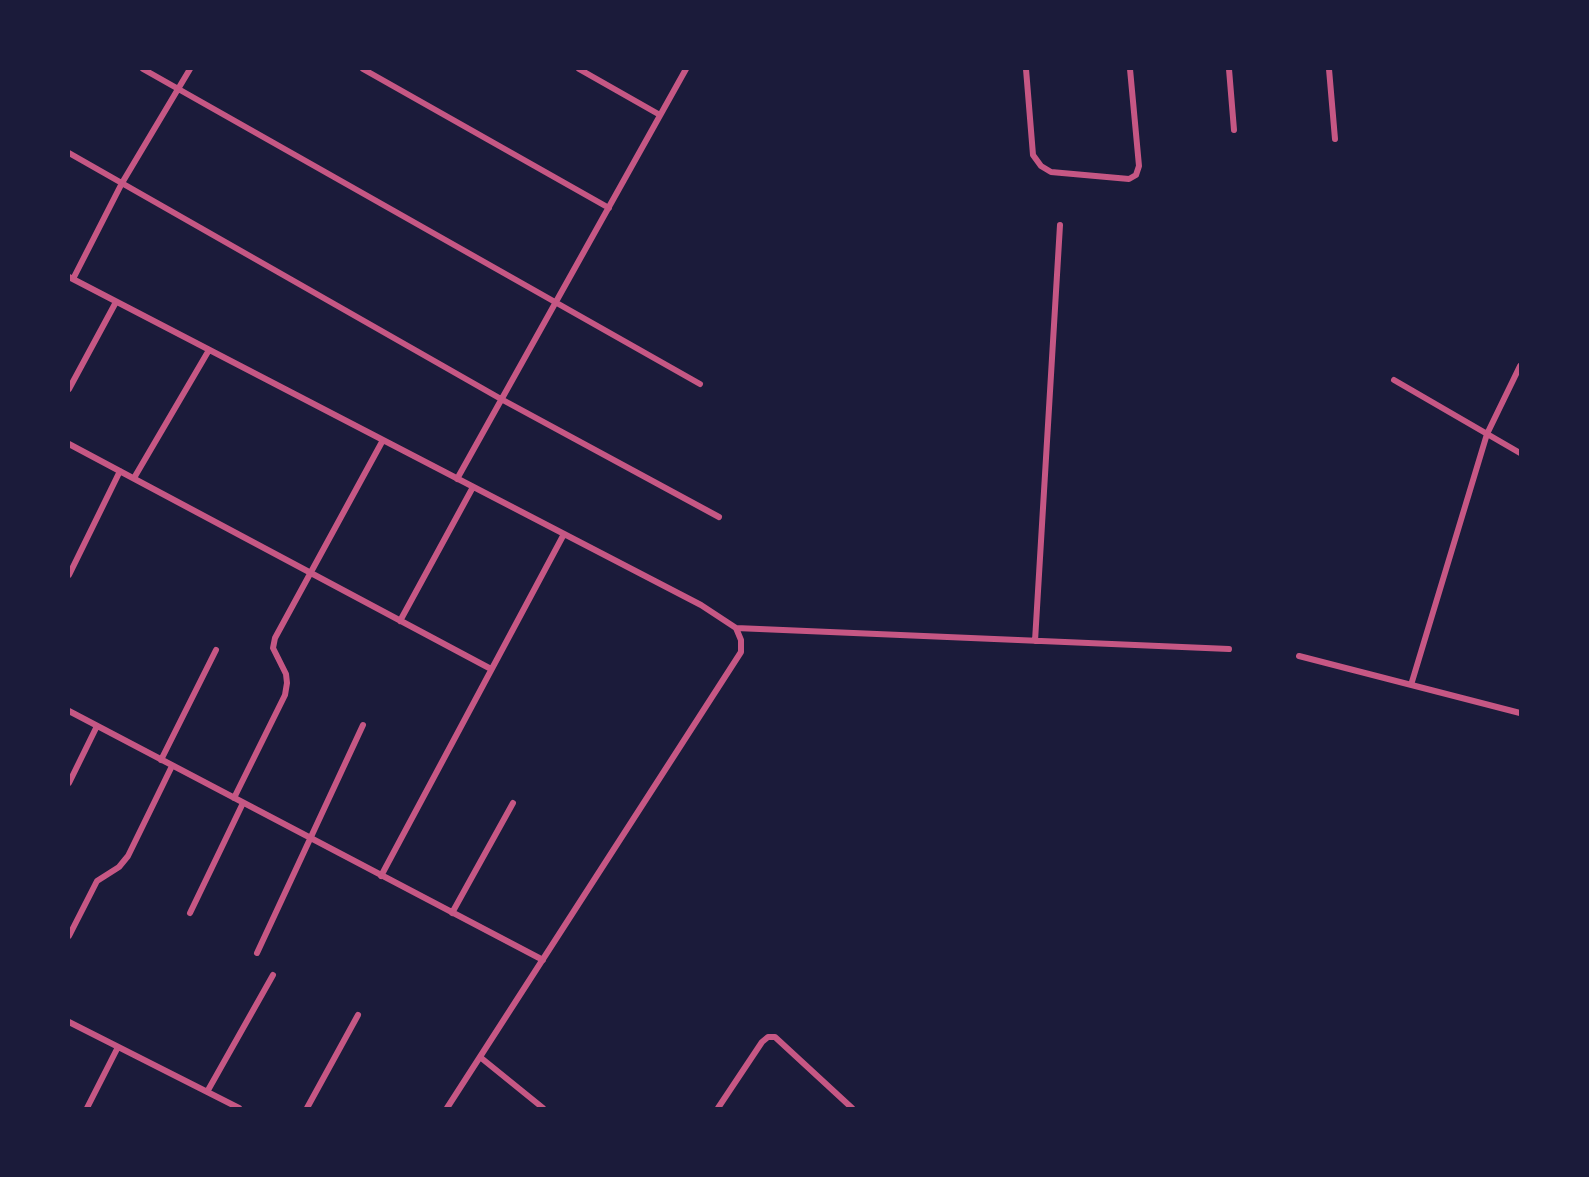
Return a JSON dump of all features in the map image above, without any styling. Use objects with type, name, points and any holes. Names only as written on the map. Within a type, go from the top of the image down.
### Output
[{"type":"street","points":[[143,69],[557,301],[700,384]]},
{"type":"street","points":[[189,69],[122,183],[71,278],[700,605],[736,628],[1229,649]]},
{"type":"street","points":[[363,69],[609,208]]},
{"type":"street","points":[[579,69],[660,115]]},
{"type":"street","points":[[457,479],[686,69]]},
{"type":"street","points":[[1026,69],[1033,154],[1041,166],[1051,172],[1129,179],[1136,175],[1139,166],[1130,69]]},
{"type":"street","points":[[1228,69],[1234,130]]},
{"type":"street","points":[[1329,69],[1335,139]]},
{"type":"street","points":[[69,153],[501,399],[719,517]]},
{"type":"street","points":[[1035,641],[1060,225]]},
{"type":"street","points":[[69,389],[116,302]]},
{"type":"street","points":[[134,478],[209,350]]},
{"type":"street","points":[[1411,685],[1487,434],[1520,366]]},
{"type":"street","points":[[1394,380],[1520,453]]},
{"type":"street","points":[[234,798],[285,695],[286,674],[273,648],[275,638],[383,440]]},
{"type":"street","points":[[69,444],[491,669]]},
{"type":"street","points":[[69,575],[120,471]]},
{"type":"street","points":[[400,621],[473,487]]},
{"type":"street","points":[[381,876],[564,534]]},
{"type":"street","points":[[447,1108],[741,652],[741,639],[736,628]]},
{"type":"street","points":[[161,760],[216,650]]},
{"type":"street","points":[[1299,656],[1520,713]]},
{"type":"street","points":[[69,711],[543,960]]},
{"type":"street","points":[[257,953],[363,725]]},
{"type":"street","points":[[69,783],[97,726]]},
{"type":"street","points":[[69,936],[97,881],[119,867],[128,856],[172,766]]},
{"type":"street","points":[[190,913],[243,803]]},
{"type":"street","points":[[452,913],[513,803]]},
{"type":"street","points":[[207,1092],[273,975]]},
{"type":"street","points":[[307,1108],[358,1015]]},
{"type":"street","points":[[69,1022],[239,1108]]},
{"type":"street","points":[[718,1108],[762,1042],[768,1037],[775,1036],[852,1108]]},
{"type":"street","points":[[87,1108],[118,1047]]},
{"type":"street","points":[[480,1058],[543,1108]]}]
